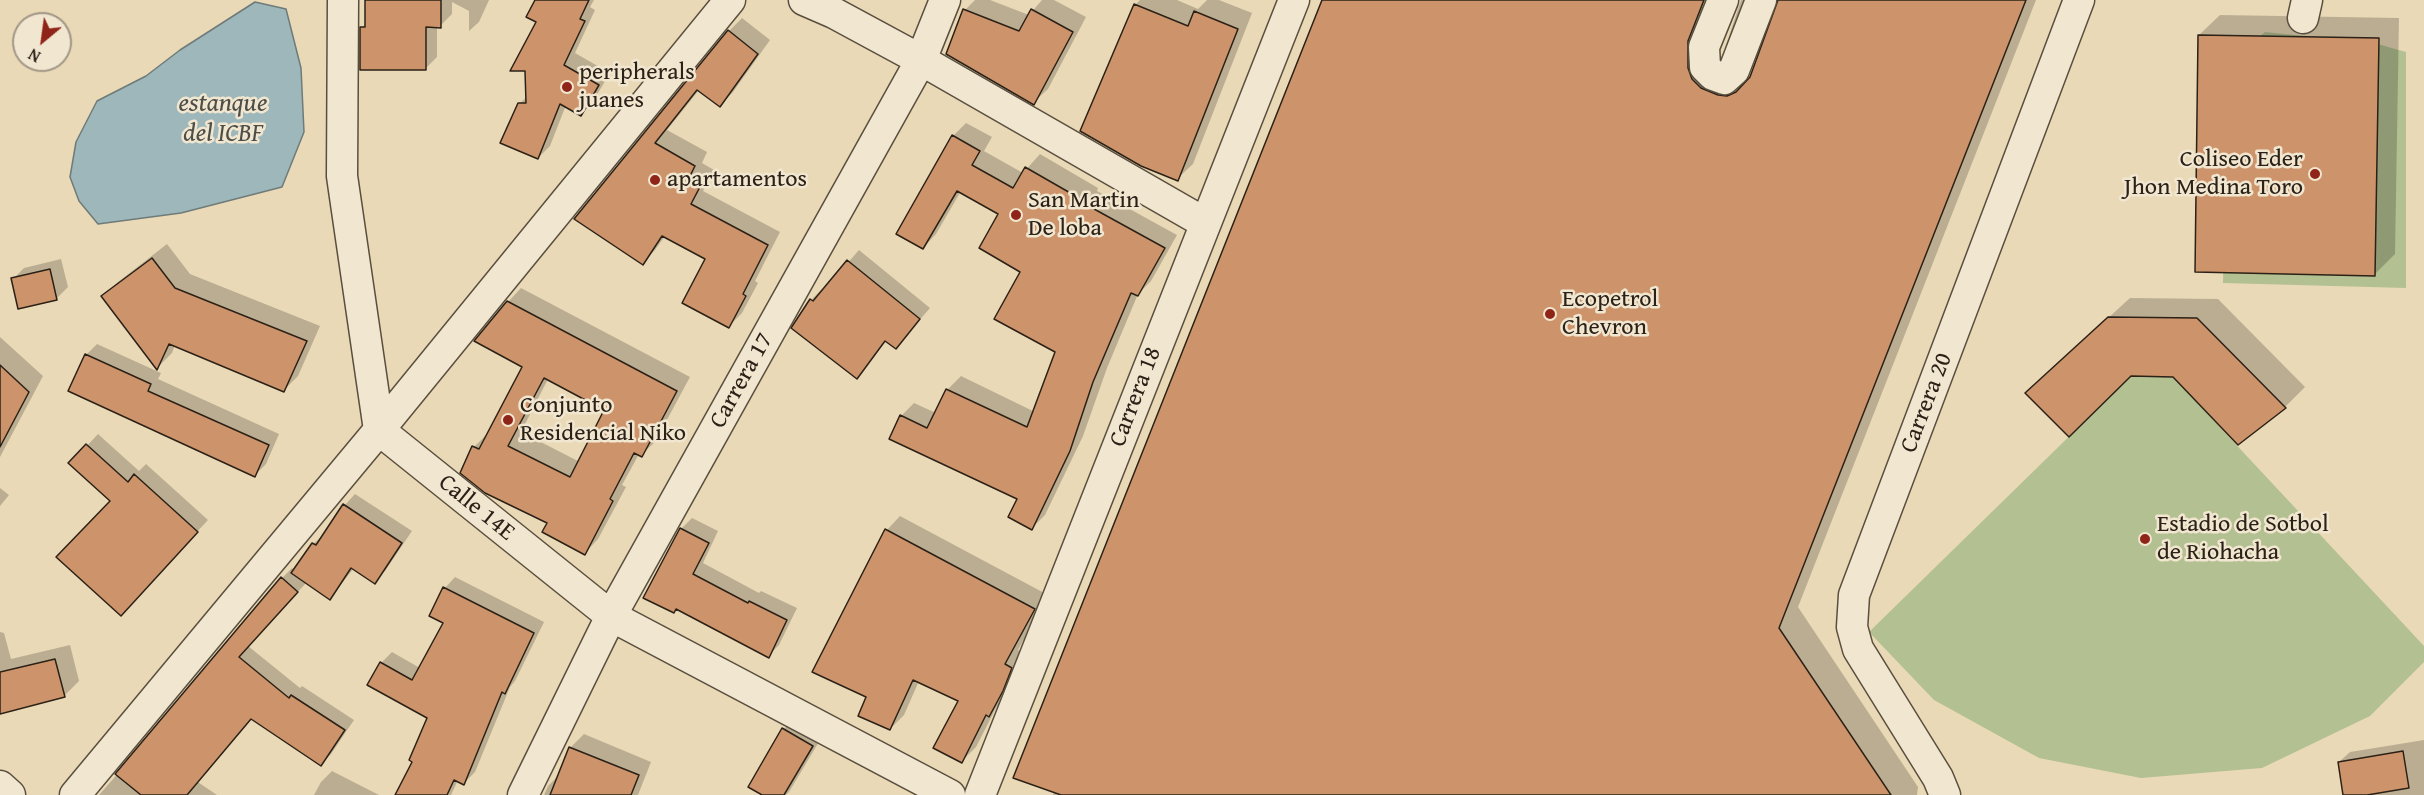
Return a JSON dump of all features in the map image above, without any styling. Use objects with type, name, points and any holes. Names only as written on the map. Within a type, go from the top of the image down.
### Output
[{"type":"street","points":[[343,0],[342,176],[379,430]]},
{"type":"street","points":[[75,795],[379,430],[730,0]]},
{"type":"street","points":[[804,0],[921,60],[1205,223]]},
{"type":"street","name":"Carrera 17","points":[[523,795],[611,616],[921,60],[945,0]]},
{"type":"street","name":"Carrera 18","points":[[980,795],[1294,0]]},
{"type":"street","points":[[1723,0],[1704,46],[1705,67],[1713,75],[1725,79],[1734,70],[1761,0]]},
{"type":"street","name":"Carrera 20","points":[[1945,795],[1938,778],[1858,649],[1851,627],[1854,595],[2079,0]]},
{"type":"street","name":"Calle 14E","points":[[379,430],[611,616],[950,795]]},
{"type":"street","points":[[0,786],[10,795]]},
{"type":"green space","name":"Coliseo Eder Jhon Medina Toro","points":[[2265,32],[2374,43],[2406,52],[2406,288],[2223,283],[2227,65]]},
{"type":"green space","name":"Estadio de Sotbol de Riohacha","points":[[2131,376],[2173,377],[2424,646],[2424,662],[2370,716],[2262,768],[2141,778],[2039,758],[1934,700],[1869,632]]},
{"type":"water","name":"estanque del ICBF","points":[[255,2],[286,9],[301,68],[304,132],[282,187],[181,213],[98,224],[79,201],[70,177],[76,142],[97,101],[146,76],[180,50]]},
{"type":"building","points":[[365,0],[441,0],[441,28],[426,27],[426,70],[360,70],[360,27],[365,27]]},
{"type":"building","points":[[535,0],[589,0],[580,19],[585,21],[564,65],[599,85],[581,116],[560,104],[538,159],[500,143],[518,103],[526,103],[525,71],[510,71],[536,22],[526,17]]},
{"type":"building","name":"Ecopetrol Chevron","points":[[1322,0],[1704,0],[1688,41],[1688,68],[1692,79],[1701,88],[1727,96],[1736,92],[1750,77],[1778,0],[2026,0],[1779,628],[1891,795],[1061,795],[1013,778]]},
{"type":"building","points":[[1134,4],[1188,26],[1194,11],[1238,29],[1178,181],[1141,166],[1080,131]]},
{"type":"building","points":[[963,9],[1019,31],[1031,9],[1073,32],[1034,105],[946,54]]},
{"type":"building","points":[[728,30],[758,54],[720,107],[697,90],[655,143],[695,166],[690,176],[702,183],[691,204],[768,245],[729,328],[682,303],[705,259],[662,236],[643,265],[574,219]]},
{"type":"building","name":"Coliseo Eder Jhon Medina Toro","points":[[2198,35],[2379,38],[2375,276],[2195,272]]},
{"type":"building","points":[[952,135],[980,151],[972,165],[1013,188],[1025,167],[1086,202],[1085,204],[1165,248],[1138,296],[1131,293],[1093,382],[1070,451],[1032,530],[1008,517],[1017,499],[889,439],[900,415],[927,428],[946,389],[1027,427],[1055,352],[994,319],[1020,272],[979,248],[998,214],[957,191],[923,249],[896,234]]},
{"type":"building","points":[[152,258],[175,288],[307,341],[284,392],[169,344],[157,370],[101,296]]},
{"type":"building","points":[[847,260],[920,319],[896,349],[885,341],[857,379],[791,328],[810,299],[813,301]]},
{"type":"building","points":[[50,269],[57,300],[18,309],[11,278]]},
{"type":"building","points":[[507,301],[677,391],[642,457],[634,453],[610,499],[613,501],[585,555],[542,532],[547,523],[485,493],[460,473],[472,446],[479,449],[522,367],[474,341]],"holes":[[[544,378],[604,410],[570,477],[508,446]]]},
{"type":"building","points":[[2108,317],[2197,318],[2286,408],[2238,445],[2173,377],[2131,376],[2069,437],[2025,393]]},
{"type":"building","points":[[85,354],[151,384],[148,391],[269,445],[255,477],[68,391]]},
{"type":"building","points":[[0,365],[29,392],[0,447]]},
{"type":"building","points":[[86,444],[128,482],[134,474],[198,532],[121,616],[56,557],[110,501],[68,463]]},
{"type":"building","points":[[343,504],[402,543],[375,584],[351,568],[330,600],[291,573],[312,543],[316,545]]},
{"type":"building","points":[[680,528],[709,543],[693,574],[748,603],[749,601],[787,620],[769,658],[676,609],[674,613],[643,598]]},
{"type":"building","points":[[885,529],[1035,609],[1005,664],[1012,668],[1003,691],[989,717],[986,715],[962,763],[933,748],[958,701],[913,680],[890,730],[858,716],[866,697],[812,672]]},
{"type":"building","points":[[281,577],[298,592],[239,657],[289,698],[291,695],[345,730],[321,766],[251,719],[187,795],[141,795],[115,774]]},
{"type":"building","points":[[443,587],[534,633],[505,694],[502,692],[464,785],[454,780],[447,795],[395,795],[412,762],[409,760],[427,718],[367,685],[380,662],[412,680],[443,623],[429,616]]},
{"type":"building","points":[[55,659],[65,697],[0,714],[0,672]]},
{"type":"building","points":[[782,728],[813,746],[784,795],[762,795],[748,787]]},
{"type":"building","points":[[569,747],[639,775],[631,795],[550,795]]},
{"type":"building","points":[[2403,751],[2409,788],[2367,795],[2343,795],[2338,762]]},
{"type":"place","name":"peripherals juanes","points":[[567,87]]},
{"type":"place","name":"Coliseo Eder Jhon Medina Toro","points":[[2315,174]]},
{"type":"place","name":"apartamentos","points":[[655,180]]},
{"type":"place","name":"San Martin De loba","points":[[1016,215]]},
{"type":"place","name":"Ecopetrol Chevron","points":[[1550,314]]},
{"type":"place","name":"Conjunto Residencial Niko","points":[[508,420]]},
{"type":"place","name":"Estadio de Sotbol de Riohacha","points":[[2145,539]]}]
